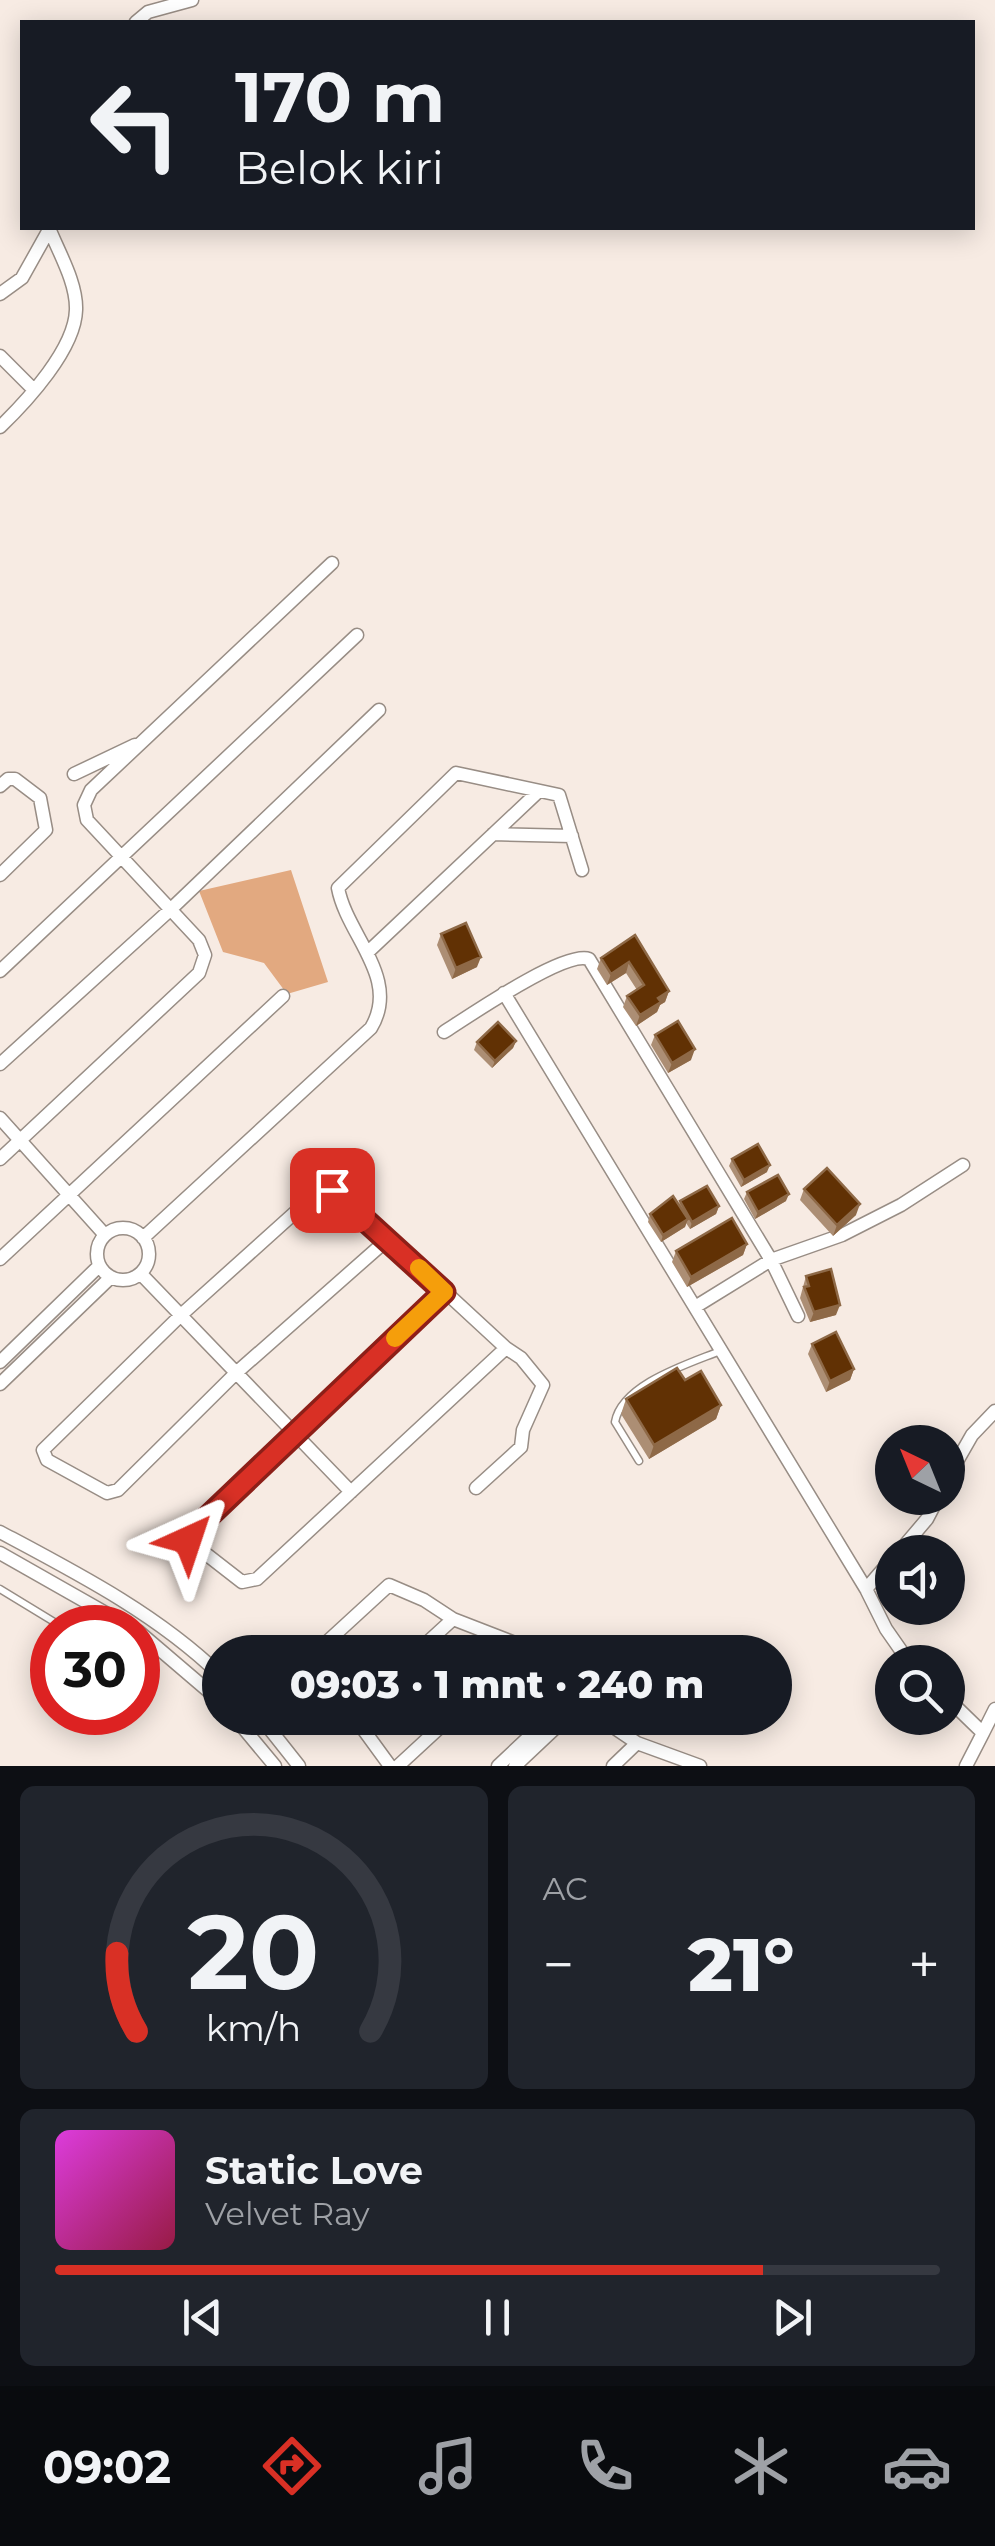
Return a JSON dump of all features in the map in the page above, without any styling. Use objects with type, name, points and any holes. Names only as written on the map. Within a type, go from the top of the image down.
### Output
[{"type":"street","points":[[144,6],[192,0]]},
{"type":"street","points":[[0,294],[22,278],[48,230]]},
{"type":"street","points":[[0,427],[34,390],[72,332],[74,292],[50,230]]},
{"type":"street","points":[[0,356],[34,390]]},
{"type":"street","points":[[0,1159],[199,973],[205,955],[199,940],[87,820],[84,805],[91,790],[332,563]]},
{"type":"street","points":[[0,971],[357,635]]},
{"type":"street","points":[[0,1064],[170,910],[379,710]]},
{"type":"street","points":[[74,774],[148,740]]},
{"type":"street","points":[[143,1238],[372,1028],[381,1012],[382,994],[368,952],[340,900],[338,888],[456,773],[559,795],[582,870]]},
{"type":"street","points":[[0,786],[8,779],[16,779],[40,798],[46,830],[0,875]]},
{"type":"street","points":[[368,952],[539,791]]},
{"type":"street","points":[[493,834],[572,836]]},
{"type":"street","points":[[444,1032],[504,993],[575,956],[589,959],[771,1260],[798,1316]]},
{"type":"street","points":[[504,993],[898,1645]]},
{"type":"street","points":[[0,1259],[283,996]]},
{"type":"street","points":[[0,1118],[105,1235]]},
{"type":"street","points":[[695,1306],[771,1260],[857,1227],[900,1205],[963,1165]]},
{"type":"street","points":[[388,1239],[236,1373],[118,1490],[106,1494],[47,1460],[43,1450],[180,1315],[320,1190],[332,1190],[388,1239],[506,1348],[520,1358],[543,1385],[523,1430],[521,1447],[476,1488]]},
{"type":"street","points":[[120,1228],[136,1231],[143,1238],[149,1259],[141,1274],[126,1281],[110,1278],[99,1266],[96,1250],[105,1235],[120,1228]]},
{"type":"street","points":[[0,1362],[99,1266]]},
{"type":"street","points":[[141,1274],[351,1492]]},
{"type":"street","points":[[0,1384],[110,1278]]},
{"type":"street","points":[[444,1292],[188,1540],[242,1582],[257,1579],[506,1348]]},
{"type":"street","points":[[965,1447],[995,1411]]},
{"type":"street","points":[[913,1535],[928,1515]]},
{"type":"street","points":[[0,1532],[114,1595],[166,1628],[202,1659]]},
{"type":"street","points":[[0,1554],[92,1605]]},
{"type":"street","points":[[866,1589],[875,1579]]},
{"type":"street","points":[[335,1635],[389,1585],[489,1635]]},
{"type":"street","points":[[436,1635],[453,1619]]},
{"type":"street","points":[[160,1651],[202,1686]]},
{"type":"street","points":[[966,1766],[995,1709]]},
{"type":"street","points":[[965,1716],[984,1734]]},
{"type":"street","points":[[249,1735],[275,1766]]},
{"type":"street","points":[[274,1735],[299,1766]]},
{"type":"street","points":[[367,1735],[390,1766]]},
{"type":"street","points":[[398,1766],[432,1735]]},
{"type":"street","points":[[498,1766],[531,1735]]},
{"type":"street","points":[[515,1766],[548,1735]]},
{"type":"street","points":[[625,1735],[700,1766]]},
{"type":"street","points":[[612,1766],[637,1743]]},
{"type":"lane","points":[[639,1461],[615,1422],[622,1406],[657,1378],[721,1351]]},
{"type":"lane","points":[[0,1589],[30,1607]]},
{"type":"shaded area","points":[[291,870],[328,982],[287,994],[264,963],[223,952],[199,891]]},
{"type":"building","points":[[466,923],[481,957],[456,968],[441,934]]},
{"type":"building","points":[[635,935],[669,991],[658,998],[661,1002],[640,1015],[627,996],[644,985],[629,962],[611,974],[601,958]]},
{"type":"building","points":[[678,1021],[695,1049],[672,1063],[655,1035]]},
{"type":"building","points":[[498,1022],[516,1041],[495,1061],[477,1042]]},
{"type":"building","points":[[758,1144],[770,1165],[744,1180],[732,1159]]},
{"type":"building","points":[[827,1168],[860,1204],[837,1225],[804,1189]]},
{"type":"building","points":[[778,1175],[789,1194],[758,1212],[747,1192]]},
{"type":"building","points":[[707,1186],[719,1206],[692,1222],[680,1201]]},
{"type":"building","points":[[673,1196],[688,1219],[663,1235],[650,1214]]},
{"type":"building","points":[[732,1218],[747,1244],[691,1277],[676,1251]]},
{"type":"building","points":[[831,1269],[840,1305],[814,1312],[804,1287],[809,1286],[806,1276]]},
{"type":"building","points":[[836,1332],[854,1369],[830,1381],[812,1344]]},
{"type":"building","points":[[677,1368],[685,1380],[701,1371],[721,1405],[654,1445],[626,1399]]},
{"type":"slow traffic","points":[[395,1338],[444,1292],[419,1268]]},
{"type":"route","points":[[188,1540],[444,1292],[332,1190]]}]
